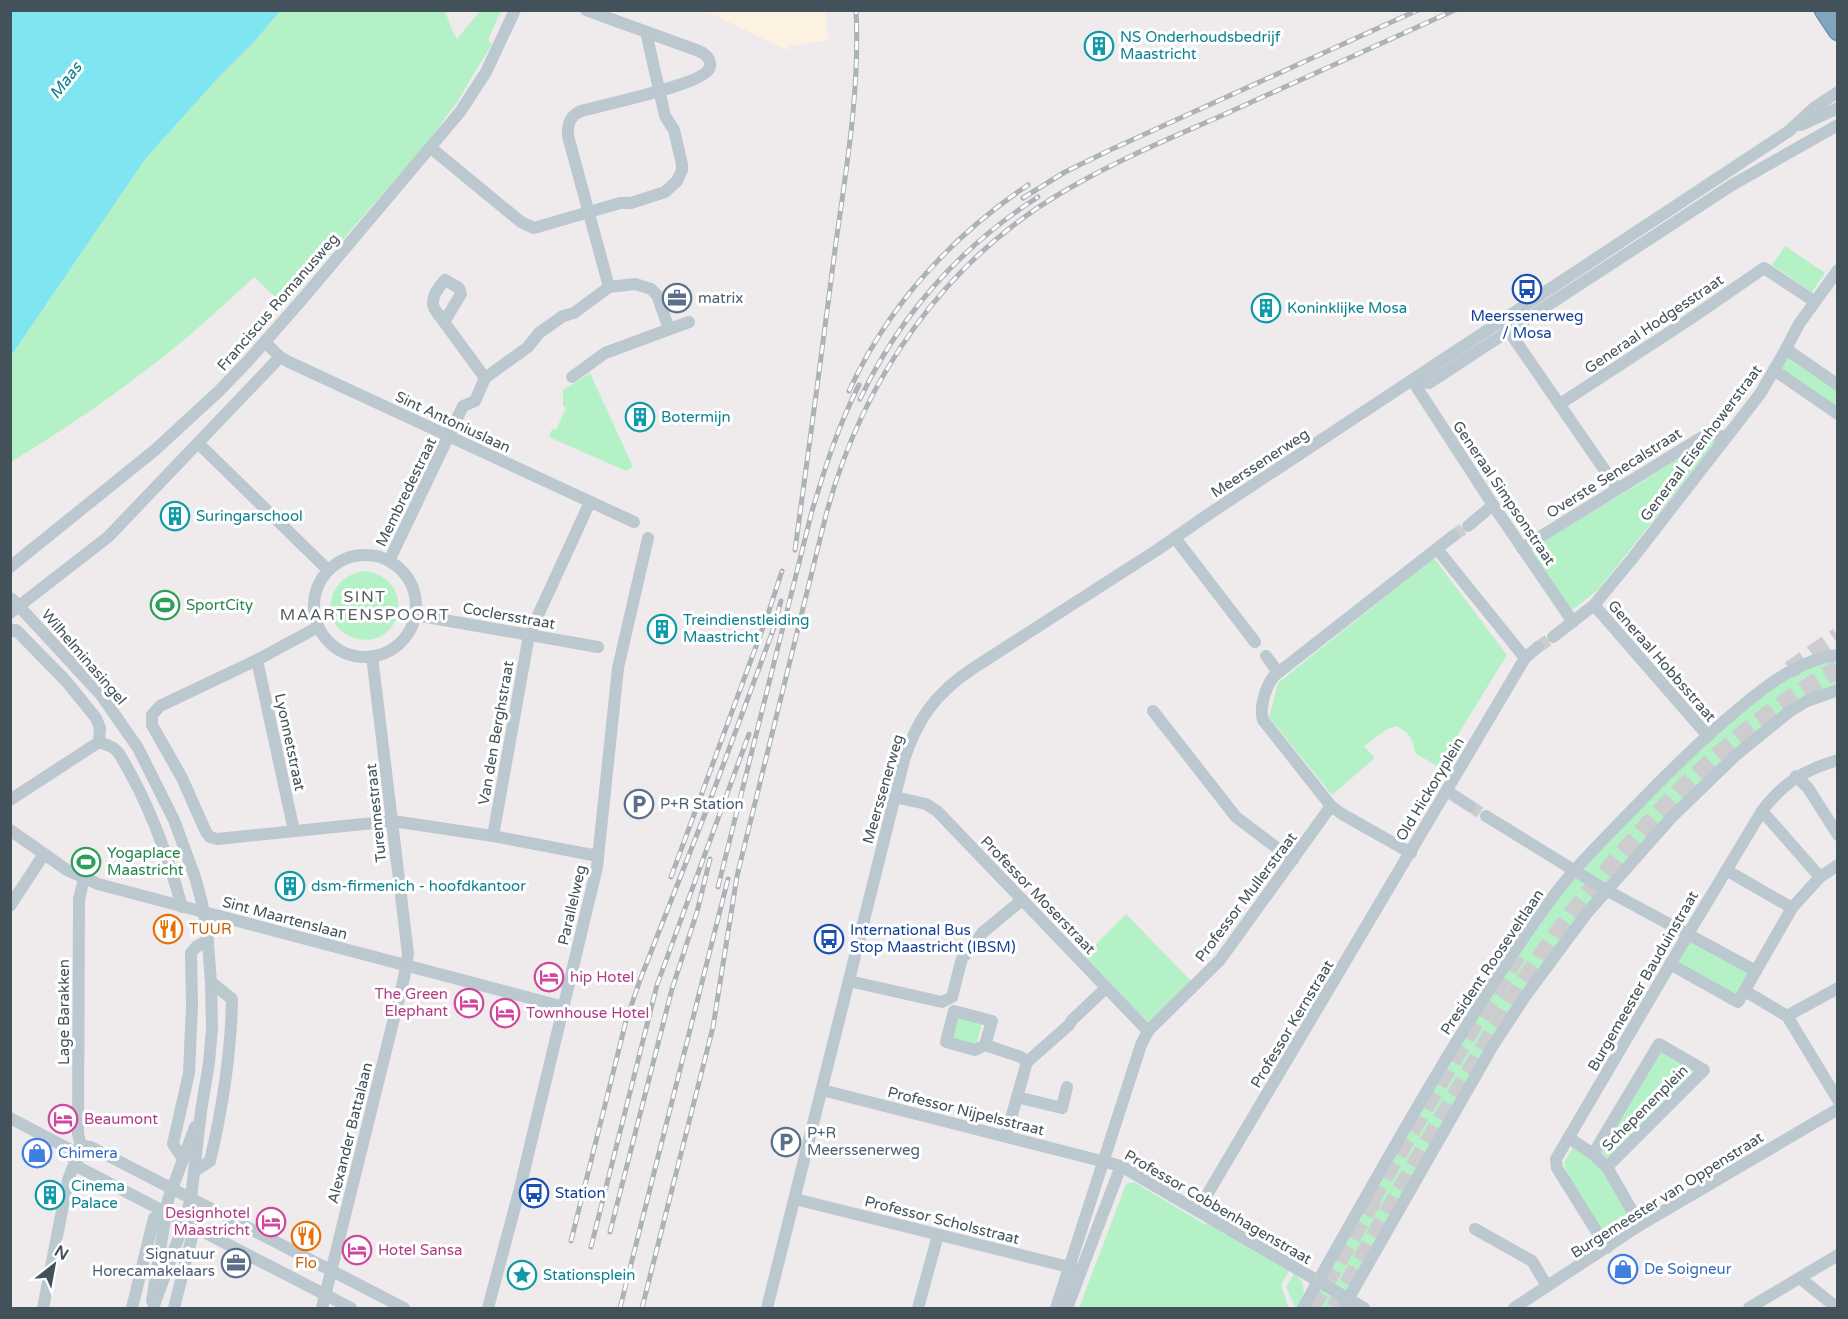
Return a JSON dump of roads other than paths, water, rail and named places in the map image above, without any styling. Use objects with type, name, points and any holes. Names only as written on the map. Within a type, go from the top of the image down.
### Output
[{"type":"street","name":"Franciscus Romanusweg","points":[[10,567],[155,450],[219,391],[265,342],[431,148],[475,90],[515,10]]},
{"type":"street","points":[[586,10],[699,51],[710,61],[709,69],[701,76],[659,92],[581,111],[570,120],[568,136],[609,288]]},
{"type":"street","points":[[431,148],[527,225],[534,228],[665,192],[680,176],[682,164],[674,130],[664,116],[646,32]]},
{"type":"street","name":"Meerssenerweg","points":[[1789,131],[1815,107],[1838,92]]},
{"type":"street","name":"Meerssenerweg","points":[[1504,325],[1789,131],[1838,108]]},
{"type":"street","name":"Meerssenerweg","points":[[767,1308],[904,760],[913,734],[928,708],[947,687],[972,669],[1412,381],[1732,184],[1836,125]]},
{"type":"street","points":[[1725,173],[1732,184]]},
{"type":"street","name":"Generaal Hodgesstraat","points":[[1560,404],[1690,319],[1764,267],[1814,301]]},
{"type":"street","name":"Generaal Eisenhowerstraat","points":[[1573,622],[1594,605],[1626,567],[1760,394],[1799,324],[1838,270]]},
{"type":"street","points":[[444,322],[485,378],[528,347],[539,333],[563,316],[574,313],[609,288],[635,284],[651,289],[657,295],[669,329]]},
{"type":"street","points":[[572,377],[605,353],[689,322]]},
{"type":"street","points":[[1504,325],[1617,488]]},
{"type":"street","name":"Sint Antoniuslaan","points":[[265,342],[280,357],[634,522]]},
{"type":"street","points":[[1786,349],[1838,385]]},
{"type":"street","points":[[10,614],[108,537],[280,357]]},
{"type":"street","points":[[1774,370],[1838,414]]},
{"type":"street","name":"Membredestraat","points":[[389,561],[463,406],[475,401],[485,378]]},
{"type":"street","name":"Generaal Simpsonstraat","points":[[1412,381],[1573,622]]},
{"type":"street","name":"Overste Senecalstraat","points":[[1522,548],[1702,437],[1717,435],[1725,437]]},
{"type":"street","points":[[198,443],[328,570]]},
{"type":"street","name":"Van den Berghstraat","points":[[493,836],[529,635],[590,502]]},
{"type":"street","points":[[1468,526],[1493,505]]},
{"type":"street","name":"Old Hickoryplein","points":[[1453,536],[1278,672],[1270,680],[1262,709],[1263,720],[1331,806],[1411,853],[1525,658],[1538,647]]},
{"type":"street","name":"Parallelweg","points":[[488,1308],[564,1007],[598,856],[618,668],[648,538]]},
{"type":"street","points":[[1175,538],[1255,642]]},
{"type":"street","points":[[1437,549],[1525,658]]},
{"type":"street","points":[[357,555],[377,556],[389,561],[409,580],[414,594],[415,615],[410,630],[387,652],[372,656],[356,656],[340,651],[327,640],[315,619],[314,601],[318,584],[328,570],[339,562],[357,555]]},
{"type":"street","name":"Wilhelminasingel","points":[[11,598],[101,696],[138,748],[174,820],[199,889],[204,912],[211,982],[212,1041],[191,1198],[153,1308]]},
{"type":"street","name":"Generaal Hobbsstraat","points":[[1594,605],[1708,736]]},
{"type":"street","name":"Coclersstraat","points":[[415,615],[598,647]]},
{"type":"street","points":[[1553,637],[1573,622]]},
{"type":"street","points":[[318,627],[160,706],[152,715],[152,725],[182,778],[210,837],[217,839],[393,821],[493,836],[598,856]]},
{"type":"street","name":"Wilhelminasingel","points":[[11,630],[16,630],[66,681],[96,718],[100,729],[99,742]]},
{"type":"street","name":"President Rooseveltlaan","points":[[1303,1308],[1457,1040],[1517,946],[1550,900],[1637,805],[1748,700],[1790,672],[1810,662],[1838,655]]},
{"type":"street","name":"Turennestraat","points":[[372,656],[393,821],[408,954],[407,966]]},
{"type":"street","points":[[1266,656],[1278,672]]},
{"type":"street","name":"Lyonnetstraat","points":[[256,660],[294,831]]},
{"type":"street","points":[[1345,1304],[1492,1047],[1564,941],[1671,818],[1714,776],[1768,728],[1798,706],[1823,694],[1838,690]]},
{"type":"street","points":[[1153,711],[1236,817],[1293,860]]},
{"type":"street","points":[[10,800],[99,742],[112,747],[118,752],[146,803],[167,857],[182,907]]},
{"type":"street","name":"Burgemeester Bauduinstraat","points":[[1607,1248],[1557,1168],[1556,1159],[1762,811],[1774,796],[1796,776],[1814,767],[1838,760]]},
{"type":"street","points":[[1796,776],[1808,788],[1838,835]]},
{"type":"street","points":[[1447,791],[1470,806]]},
{"type":"street","name":"Professor Moserstraat","points":[[895,797],[926,804],[937,811],[1148,1031]]},
{"type":"street","name":"Professor Mullerstraat","points":[[1075,1269],[1102,1160],[1140,1045],[1148,1031],[1220,960],[1331,806]]},
{"type":"street","points":[[1762,811],[1820,877]]},
{"type":"street","points":[[1486,816],[1606,890],[1756,971]]},
{"type":"street","name":"Sint Maartenslaan","points":[[10,830],[84,879],[182,907],[564,1007]]},
{"type":"street","name":"Professor Kernstraat","points":[[1198,1210],[1411,853]]},
{"type":"street","points":[[10,906],[44,854]]},
{"type":"street","points":[[1741,997],[1792,908],[1820,877],[1838,865]]},
{"type":"street","points":[[1726,870],[1792,908]]},
{"type":"street","name":"Lage Barakken","points":[[43,1308],[78,1134],[80,899],[84,879]]},
{"type":"street","points":[[849,981],[942,1002],[952,997],[962,958],[974,946],[982,933],[1022,900]]},
{"type":"street","points":[[183,1159],[173,1144],[189,1073],[192,1006],[190,958],[193,950],[208,940]]},
{"type":"street","points":[[1670,964],[1788,1016],[1838,1100]]},
{"type":"street","name":"Alexander Battalaan","points":[[322,1308],[407,966]]},
{"type":"street","points":[[195,1171],[210,1161],[229,1067],[232,999],[211,982]]},
{"type":"street","points":[[1006,1136],[1027,1062],[1106,988]]},
{"type":"street","points":[[1788,1016],[1838,988]]},
{"type":"street","name":"Schepenenplein","points":[[1593,1154],[1659,1044],[1704,1070],[1607,1167]]},
{"type":"street","points":[[985,1045],[1021,1057],[1027,1062]]},
{"type":"street","points":[[1017,1097],[1062,1108],[1067,1087]]},
{"type":"street","name":"Professor Nijpelsstraat","points":[[822,1090],[1102,1160]]},
{"type":"street","name":"Burgemeester van Oppenstraat","points":[[1514,1308],[1640,1225],[1838,1109]]},
{"type":"street","name":"Wilhelminasingel","points":[[153,1308],[152,1294],[171,1188],[201,1111]]},
{"type":"street","points":[[10,1118],[75,1152],[91,1147],[404,1308]]},
{"type":"street","points":[[1569,1138],[1593,1154],[1607,1167],[1640,1225]]},
{"type":"street","points":[[75,1152],[80,1168],[351,1308]]},
{"type":"street","name":"Professor Cobbenhagenstraat","points":[[1102,1160],[1121,1166],[1198,1210],[1318,1282],[1345,1304],[1364,1308]]},
{"type":"street","points":[[1056,1308],[1121,1166]]},
{"type":"street","name":"Professor Scholsstraat","points":[[795,1199],[1075,1269]]},
{"type":"street","points":[[132,1308],[154,1218],[166,1214]]},
{"type":"street","name":"Wilhelminasingel","points":[[174,1308],[192,1237],[184,1223]]},
{"type":"street","points":[[1475,1229],[1532,1261],[1547,1286]]},
{"type":"street","points":[[918,1308],[938,1235]]},
{"type":"street","points":[[1749,1308],[1838,1256]]},
{"type":"street","points":[[1067,1308],[1075,1269]]},
{"type":"street","points":[[1800,1278],[1837,1308]]},
{"type":"water","name":"Maas","points":[[11,10],[280,11],[146,158],[11,356]]},
{"type":"tunnel","points":[[1453,536],[1468,526]]},
{"type":"tunnel","points":[[1790,670],[1838,636]]},
{"type":"tunnel","points":[[1538,647],[1553,637]]},
{"type":"tunnel","points":[[1335,1308],[1412,1170],[1510,1003],[1573,913],[1609,868],[1695,776],[1749,729],[1807,687],[1838,669]]},
{"type":"tunnel","points":[[1470,806],[1486,816]]},
{"type":"tunnel","points":[[1481,1017],[1517,955]]},
{"type":"tunnel","points":[[1370,1201],[1485,1005]]},
{"type":"tunnel","points":[[1311,1308],[1377,1193]]},
{"type":"railway","points":[[795,550],[852,126],[856,68],[856,10]]},
{"type":"railway","points":[[1023,198],[1065,172],[1110,150],[1418,10]]},
{"type":"railway","points":[[642,1308],[713,1027],[737,876],[826,515],[842,465],[862,417],[886,371],[914,328],[947,287],[983,250],[1024,218],[1068,189],[1144,150],[1455,10]]},
{"type":"railway","points":[[849,391],[883,330],[924,276],[973,227],[1028,185]]},
{"type":"railway","points":[[860,399],[894,339],[935,285],[983,238],[1038,197]]},
{"type":"railway","points":[[718,887],[812,511],[838,432],[859,385]]},
{"type":"railway","points":[[671,877],[782,571]]},
{"type":"railway","points":[[772,633],[781,601]]},
{"type":"railway","points":[[571,1241],[626,1021],[775,625]]},
{"type":"railway","points":[[591,1247],[657,985],[749,734]]},
{"type":"railway","points":[[610,1232],[672,989],[697,912],[710,859]]},
{"type":"railway","points":[[620,1308],[728,879]]},
{"type":"place","name":"NS Onderhoudsbedrijf Maastricht","points":[[1099,46]]},
{"type":"place","name":"Meerssenerweg / Mosa","points":[[1527,289]]},
{"type":"place","name":"matrix","points":[[677,298]]},
{"type":"place","name":"Koninklijke Mosa","points":[[1266,308]]},
{"type":"place","name":"Botermijn","points":[[640,417]]},
{"type":"place","name":"Suringarschool","points":[[175,516]]},
{"type":"place","name":"SportCity","points":[[165,605]]},
{"type":"place","name":"Treindienstleiding Maastricht","points":[[662,629]]},
{"type":"place","name":"P+R Station","points":[[639,804]]},
{"type":"place","name":"Yogaplace Maastricht","points":[[86,862]]},
{"type":"place","name":"dsm-firmenich - hoofdkantoor","points":[[290,886]]},
{"type":"place","name":"TUUR","points":[[168,929]]},
{"type":"place","name":"International Bus Stop Maastricht (IBSM)","points":[[829,939]]},
{"type":"place","name":"hip Hotel","points":[[549,977]]},
{"type":"place","name":"The Green Elephant","points":[[469,1003]]},
{"type":"place","name":"Townhouse Hotel","points":[[505,1013]]},
{"type":"place","name":"Beaumont","points":[[63,1119]]},
{"type":"place","name":"P+R Meerssenerweg","points":[[786,1142]]},
{"type":"place","name":"Chimera","points":[[37,1153]]},
{"type":"place","name":"Station","points":[[534,1193]]},
{"type":"place","name":"Cinema Palace","points":[[50,1195]]},
{"type":"place","name":"Designhotel Maastricht","points":[[271,1222]]},
{"type":"place","name":"Flo","points":[[306,1236]]},
{"type":"place","name":"Hotel Sansa","points":[[357,1250]]},
{"type":"place","name":"Signatuur Horecamakelaars","points":[[236,1263]]},
{"type":"place","name":"De Soigneur","points":[[1623,1269]]},
{"type":"place","name":"Stationsplein","points":[[522,1275]]},
{"type":"district","name":"SINT MAARTENSPOORT","points":[[365,605]]}]
